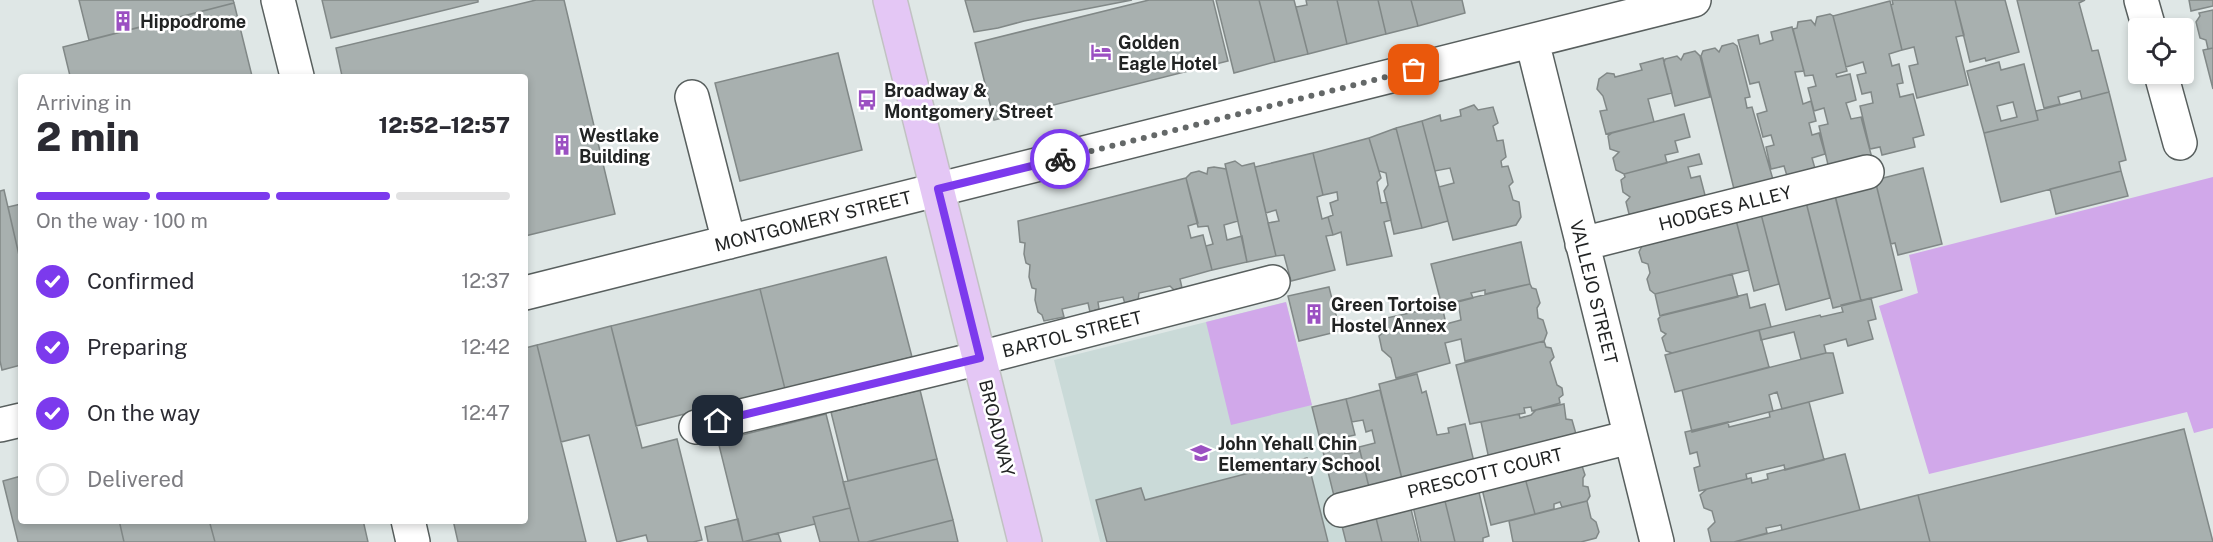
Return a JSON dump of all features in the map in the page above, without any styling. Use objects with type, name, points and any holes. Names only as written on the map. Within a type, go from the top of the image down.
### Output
[{"type":"main road","name":"BROADWAY","points":[[890,0],[1025,542]]},
{"type":"street","points":[[278,0],[296,74]]},
{"type":"street","name":"MONTGOMERY STREET","points":[[528,292],[1694,0]]},
{"type":"street","points":[[2141,0],[2146,18]]},
{"type":"street","name":"VALLEJO STREET","points":[[1532,41],[1657,542]]},
{"type":"street","points":[[2164,84],[2180,142]]},
{"type":"street","points":[[692,97],[729,242]]},
{"type":"street","name":"HODGES ALLEY","points":[[1582,244],[1867,172]]},
{"type":"street","name":"BARTOL STREET","points":[[696,427],[980,358],[1273,282]]},
{"type":"street","points":[[0,425],[18,421]]},
{"type":"street","name":"PRESCOTT COURT","points":[[1341,510],[1630,437]]},
{"type":"street","points":[[409,524],[413,542]]},
{"type":"shaded area","points":[[2213,177],[2213,428],[2194,433],[2187,412],[1929,474],[1879,306],[1918,293],[1909,255]]},
{"type":"shaded area","name":"John Yehall Chin Elementary School","points":[[1286,302],[1346,542],[1100,542],[1054,360]]},
{"type":"shaded area","points":[[1286,302],[1312,405],[1231,425],[1206,322]]},
{"type":"building","name":"Hippodrome","points":[[79,0],[233,0],[234,3],[89,40]]},
{"type":"building","points":[[322,0],[478,0],[478,2],[331,38]]},
{"type":"building","name":"Westlake Building","points":[[536,0],[564,0],[615,214],[528,235],[528,74],[342,74],[336,48]]},
{"type":"building","points":[[965,0],[1132,0],[974,32]]},
{"type":"building","name":"Golden Eagle Hotel","points":[[1149,0],[1213,0],[1228,61],[994,120],[975,43]]},
{"type":"building","points":[[1216,0],[1259,0],[1275,62],[1234,73]]},
{"type":"building","points":[[1259,0],[1294,0],[1308,54],[1275,62]]},
{"type":"building","points":[[1306,0],[1337,0],[1347,44],[1308,54],[1296,7],[1307,5]]},
{"type":"building","points":[[1337,0],[1378,0],[1386,34],[1347,44]]},
{"type":"building","points":[[1378,0],[1411,0],[1418,26],[1386,34]]},
{"type":"building","points":[[1411,0],[1462,0],[1465,13],[1418,26]]},
{"type":"building","points":[[1892,0],[1955,0],[1964,35],[1956,37],[1968,85],[1917,98],[1909,66],[1918,64],[1914,47],[1902,50],[1891,5]]},
{"type":"building","points":[[1955,0],[2005,0],[2019,52],[1986,61],[1985,58],[1970,62]]},
{"type":"building","points":[[2017,0],[2085,0],[2079,3],[2092,51],[2098,50],[2109,92],[2082,99],[2080,91],[2058,97],[2060,104],[2044,108]]},
{"type":"building","points":[[2189,0],[2213,0],[2213,6],[2191,11]]},
{"type":"building","points":[[1890,1],[1902,50],[1889,54],[1892,66],[1899,64],[1903,83],[1897,84],[1900,97],[1913,94],[1924,135],[1913,138],[1915,147],[1882,155],[1880,147],[1870,149],[1860,106],[1873,103],[1871,92],[1862,94],[1857,75],[1866,73],[1863,62],[1846,67],[1833,16]]},
{"type":"building","points":[[234,3],[252,74],[70,74],[63,47]]},
{"type":"building","points":[[2213,10],[2213,48],[2208,49],[2206,40],[2200,38],[2196,22],[2200,16],[2199,13]]},
{"type":"building","points":[[1830,14],[1833,16],[1847,71],[1836,74],[1837,77],[1850,74],[1856,100],[1846,103],[1851,119],[1861,117],[1872,158],[1829,169],[1819,126],[1828,124],[1824,108],[1814,111],[1808,88],[1816,86],[1813,75],[1805,76],[1793,29],[1797,28],[1798,22],[1811,20],[1815,25],[1817,17]]},
{"type":"building","points":[[1792,27],[1804,71],[1795,72],[1803,104],[1811,101],[1816,121],[1809,123],[1812,135],[1819,133],[1825,154],[1812,158],[1816,172],[1788,179],[1784,166],[1771,169],[1766,147],[1774,145],[1771,135],[1763,137],[1757,114],[1767,111],[1759,82],[1750,84],[1738,40],[1758,35],[1760,44],[1773,40],[1771,32]]},
{"type":"building","points":[[1733,43],[1737,46],[1750,97],[1745,98],[1747,108],[1752,107],[1774,183],[1735,193],[1701,56],[1703,51],[1715,48],[1719,52],[1722,46]]},
{"type":"building","points":[[2213,48],[2213,89],[2203,50]]},
{"type":"building","points":[[1695,51],[1700,56],[1710,97],[1675,106],[1664,63],[1665,59],[1677,56],[1681,60],[1684,54]]},
{"type":"building","points":[[838,53],[862,150],[740,181],[715,83]]},
{"type":"building","points":[[1663,58],[1672,93],[1648,99],[1654,122],[1606,134],[1600,111],[1607,110],[1603,96],[1597,89],[1599,79],[1607,73],[1614,74],[1615,77],[1642,70],[1640,64]]},
{"type":"building","points":[[1999,62],[2001,70],[2024,64],[2038,120],[1984,133],[1967,71]],"holes":[[[2013,102],[2017,117],[2001,121],[1997,106]]]},
{"type":"building","points":[[2109,92],[2126,160],[2119,162],[2121,171],[2001,202],[1984,133],[2038,120],[2036,111]]},
{"type":"building","points":[[1474,105],[1478,110],[1493,107],[1498,123],[1493,126],[1497,141],[1503,140],[1506,157],[1501,161],[1502,167],[1508,166],[1513,182],[1509,186],[1513,200],[1519,202],[1521,217],[1516,225],[1453,240],[1439,187],[1454,183],[1450,168],[1435,171],[1422,121],[1440,115],[1441,121],[1461,116],[1460,110]]},
{"type":"building","points":[[1684,114],[1690,137],[1675,141],[1678,152],[1665,155],[1667,163],[1624,174],[1616,170],[1613,158],[1619,152],[1610,149],[1608,136]]},
{"type":"building","points":[[1422,121],[1448,221],[1422,228],[1396,128]]},
{"type":"building","points":[[1396,128],[1422,228],[1394,234],[1384,191],[1388,185],[1386,173],[1379,171],[1369,138]]},
{"type":"building","points":[[1369,138],[1381,178],[1377,182],[1381,203],[1387,202],[1391,220],[1384,222],[1392,256],[1347,265],[1341,232],[1333,235],[1328,217],[1333,215],[1330,203],[1338,200],[1337,192],[1323,195],[1313,153]]},
{"type":"building","points":[[1313,153],[1323,195],[1317,197],[1322,219],[1328,217],[1333,235],[1326,236],[1335,270],[1291,281],[1284,255],[1276,256],[1268,223],[1279,221],[1276,210],[1266,213],[1255,167]]},
{"type":"building","points":[[1699,154],[1702,164],[1688,167],[1691,178],[1700,176],[1706,199],[1635,216],[1629,214],[1626,202],[1630,197],[1623,192],[1621,180],[1625,177],[1624,174]]},
{"type":"building","points":[[1235,161],[1242,166],[1254,163],[1276,256],[1247,262],[1225,164]]},
{"type":"building","points":[[1208,168],[1226,169],[1238,221],[1224,225],[1227,240],[1242,236],[1247,262],[1212,270],[1206,246],[1213,244],[1208,226],[1198,227],[1186,178],[1191,173],[1199,171],[1207,174]]},
{"type":"building","points":[[1923,168],[1942,244],[1898,255],[1895,243],[1891,244],[1875,180]]},
{"type":"building","points":[[2121,171],[2128,196],[2056,214],[2050,189]]},
{"type":"building","points":[[1186,178],[1198,223],[1188,226],[1191,238],[1203,235],[1212,270],[1180,279],[1182,288],[1174,290],[1170,286],[1139,293],[1138,301],[1125,304],[1123,297],[1098,302],[1099,309],[1090,312],[1088,303],[1062,309],[1064,317],[1044,321],[1038,312],[1035,300],[1036,289],[1032,288],[1029,277],[1030,265],[1026,263],[1025,243],[1020,242],[1018,221]]},
{"type":"building","points":[[1876,184],[1902,290],[1861,301],[1835,195]]},
{"type":"building","points":[[4,190],[18,251],[18,366],[2,370],[0,361],[0,191]]},
{"type":"building","points":[[1835,196],[1861,301],[1833,308],[1806,202]]},
{"type":"building","points":[[1806,202],[1830,298],[1786,310],[1761,214]]},
{"type":"building","points":[[18,205],[18,251],[8,207]]},
{"type":"building","points":[[1761,214],[1779,284],[1754,291],[1736,220]]},
{"type":"building","points":[[1736,220],[1749,270],[1655,294],[1650,290],[1647,279],[1650,273],[1648,264],[1642,262],[1639,252],[1643,244]]},
{"type":"building","points":[[1521,242],[1530,284],[1485,294],[1485,290],[1471,293],[1473,298],[1442,306],[1431,264]]},
{"type":"building","points":[[886,257],[912,357],[785,389],[760,289]]},
{"type":"building","points":[[1732,274],[1738,297],[1660,316],[1655,294]]},
{"type":"building","points":[[1530,284],[1536,289],[1540,303],[1537,308],[1538,318],[1543,320],[1547,333],[1544,341],[1465,361],[1461,339],[1445,343],[1450,363],[1396,378],[1391,358],[1382,350],[1379,336],[1385,331],[1382,319],[1442,306],[1446,324],[1461,320],[1458,301]]},
{"type":"building","name":"Green Tortoise Hostel Annex","points":[[1329,287],[1340,331],[1299,341],[1288,296]]},
{"type":"building","points":[[760,289],[785,389],[636,426],[611,326]]},
{"type":"building","points":[[1747,294],[1750,308],[1765,304],[1771,327],[1672,353],[1666,351],[1662,338],[1666,334],[1661,331],[1658,319],[1662,315]]},
{"type":"building","points":[[1871,298],[1876,319],[1868,321],[1873,339],[1848,346],[1846,339],[1824,345],[1826,353],[1801,359],[1794,332],[1761,340],[1759,330],[1820,315],[1821,317],[1843,312],[1841,305]]},
{"type":"building","points":[[611,326],[642,448],[677,439],[702,540],[648,542],[646,535],[617,542],[589,435],[561,442],[537,345]]},
{"type":"building","points":[[1759,330],[1769,367],[1675,392],[1665,355]]},
{"type":"building","points":[[1544,341],[1546,347],[1551,348],[1554,357],[1550,362],[1557,385],[1562,388],[1563,395],[1559,398],[1560,403],[1532,411],[1531,407],[1524,408],[1525,413],[1470,424],[1456,365]]},
{"type":"building","points":[[537,345],[586,542],[458,542],[454,524],[528,524],[528,347]]},
{"type":"building","points":[[1833,353],[1843,393],[1782,409],[1777,392],[1769,395],[1773,411],[1692,432],[1682,390]]},
{"type":"building","points":[[1417,374],[1422,393],[1426,391],[1437,435],[1449,433],[1448,428],[1465,424],[1474,462],[1402,479],[1379,384]]},
{"type":"building","points":[[920,390],[937,459],[848,481],[831,412]]},
{"type":"building","points":[[1380,390],[1402,479],[1369,487],[1359,447],[1375,443],[1372,430],[1366,432],[1363,420],[1352,422],[1346,399]]},
{"type":"building","points":[[1346,399],[1355,435],[1341,438],[1345,454],[1360,451],[1369,487],[1335,500],[1312,407]]},
{"type":"building","points":[[1809,402],[1824,460],[1785,470],[1784,465],[1746,474],[1747,479],[1699,491],[1694,468],[1700,466],[1697,452],[1690,454],[1685,432],[1728,422],[1729,427],[1770,417],[1769,412]]},
{"type":"building","points":[[1564,404],[1566,419],[1572,420],[1576,434],[1489,459],[1481,422],[1519,414],[1520,418],[1531,415],[1536,410]]},
{"type":"building","points":[[826,414],[850,508],[813,517],[815,524],[743,542],[718,441]]},
{"type":"building","points":[[2184,429],[2213,542],[1930,542],[1918,495]]},
{"type":"building","points":[[1845,454],[1860,510],[1782,530],[1781,525],[1766,528],[1767,533],[1734,542],[1711,542],[1708,529],[1715,522],[1712,511],[1704,508],[1700,495],[1707,489],[1751,478],[1752,483],[1768,479],[1767,474]]},
{"type":"building","points":[[1307,458],[1328,542],[1107,542],[1096,500],[1141,488],[1145,500]]},
{"type":"building","points":[[937,459],[953,520],[867,542],[859,542],[843,482]]},
{"type":"building","points":[[1577,465],[1582,466],[1585,475],[1583,486],[1588,487],[1590,496],[1587,501],[1562,507],[1560,502],[1554,504],[1554,509],[1535,514],[1525,478]]},
{"type":"building","points":[[18,477],[18,524],[120,524],[124,542],[18,542],[3,481]]},
{"type":"building","points":[[1525,478],[1535,514],[1491,525],[1482,489]]},
{"type":"building","points":[[1478,488],[1489,536],[1483,538],[1483,542],[1455,542],[1444,497]]},
{"type":"building","points":[[1918,495],[1930,542],[1734,542],[1782,530]]},
{"type":"building","points":[[1444,497],[1455,542],[1421,542],[1413,506]]},
{"type":"building","points":[[1587,501],[1591,518],[1596,522],[1599,532],[1596,538],[1581,542],[1513,542],[1509,521]]},
{"type":"building","points":[[1410,505],[1419,542],[1382,542],[1375,514]]},
{"type":"building","points":[[850,508],[859,542],[820,542],[813,517]]},
{"type":"building","points":[[1375,514],[1382,542],[1346,542],[1341,522]]},
{"type":"building","points":[[738,519],[743,542],[708,542],[705,527]]},
{"type":"building","points":[[953,520],[958,542],[867,542]]},
{"type":"building","points":[[120,524],[210,524],[215,542],[124,542]]},
{"type":"building","points":[[210,524],[364,524],[368,542],[215,542]]},
{"type":"building","points":[[778,533],[781,542],[743,542]]},
{"type":"way so far","points":[[1060,159],[1414,70]]},
{"type":"place","name":"Hippodrome","points":[[123,21]]},
{"type":"place","name":"Golden Eagle Hotel","points":[[1101,52]]},
{"type":"place","name":"Broadway & Montgomery Street","points":[[867,100]]},
{"type":"place","name":"Westlake Building","points":[[562,145]]},
{"type":"place","name":"Green Tortoise Hostel Annex","points":[[1314,314]]},
{"type":"place","name":"John Yehall Chin Elementary School","points":[[1201,453]]},
{"type":"route","points":[[718,421],[980,358],[938,189],[1060,159]]}]
